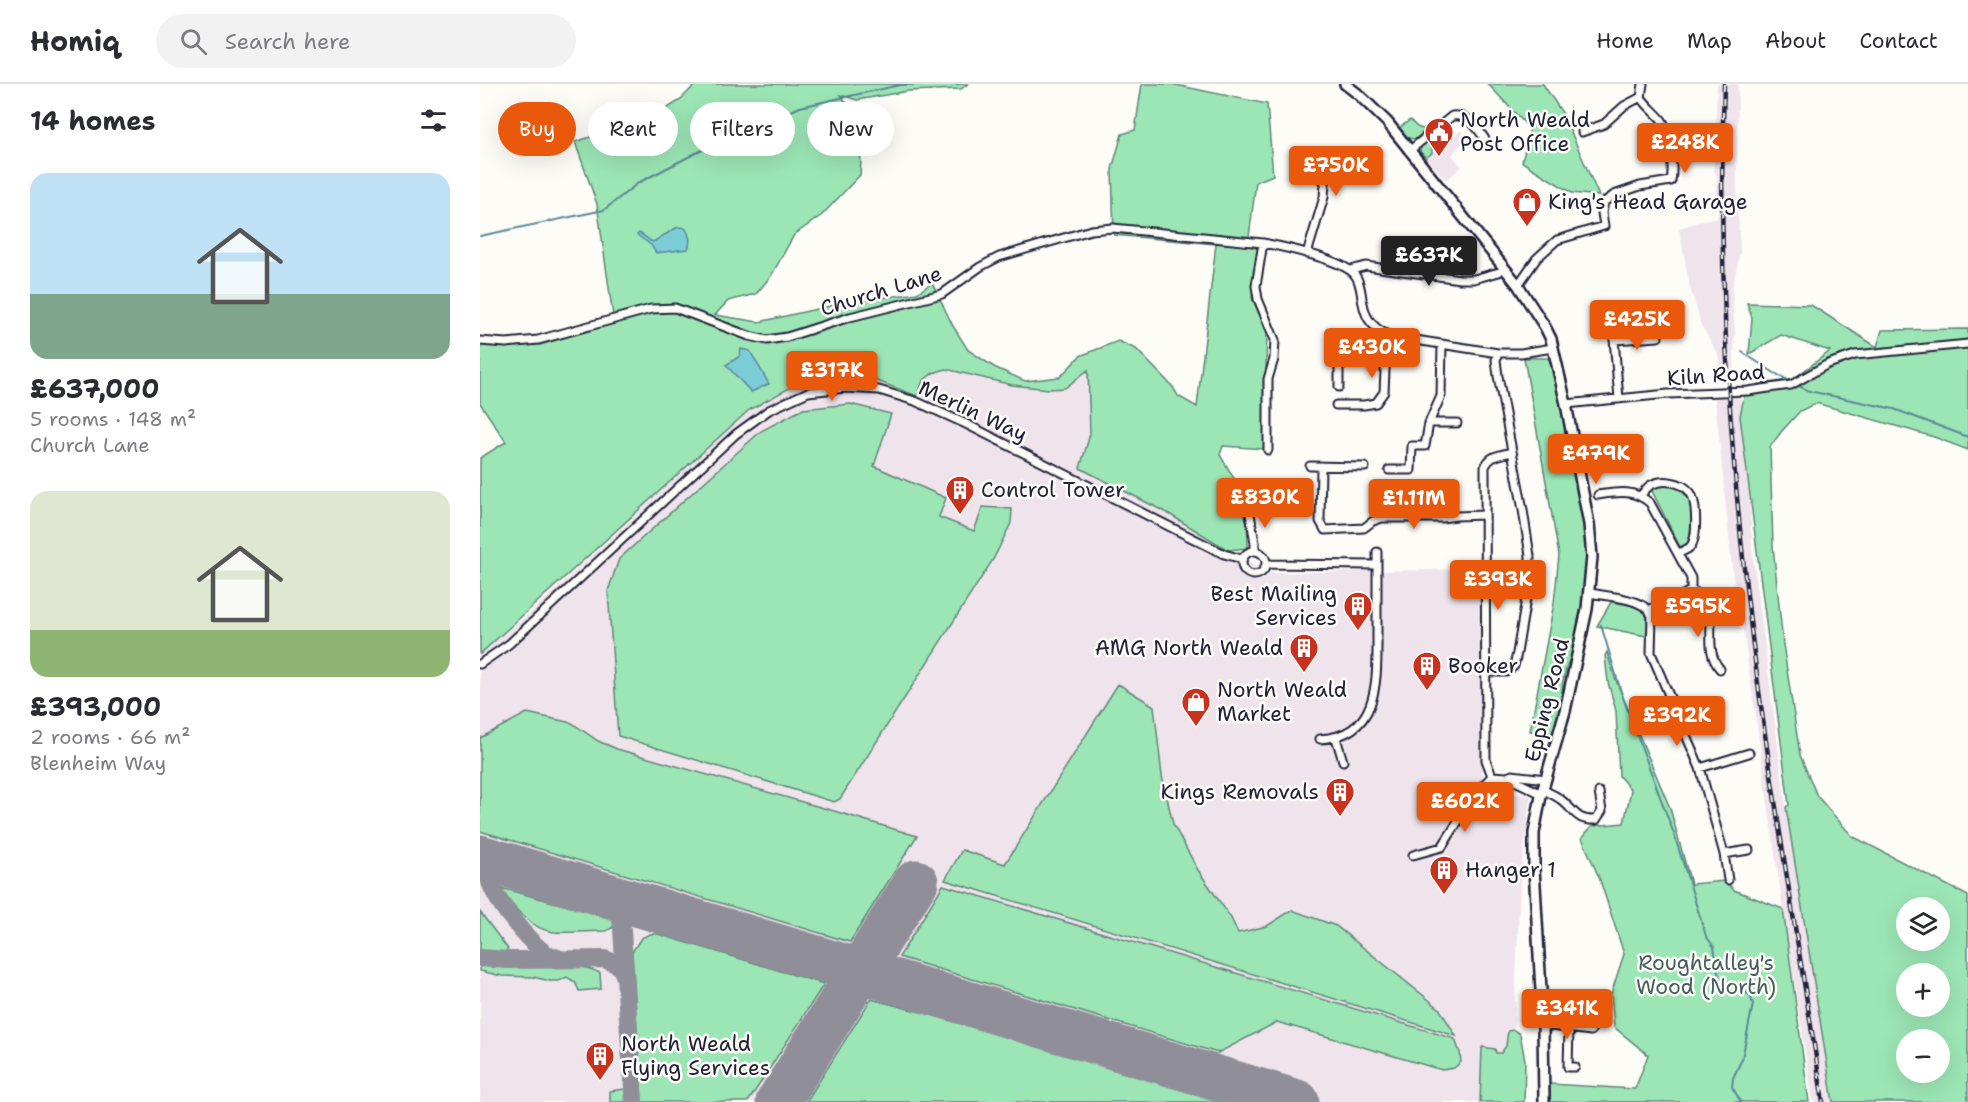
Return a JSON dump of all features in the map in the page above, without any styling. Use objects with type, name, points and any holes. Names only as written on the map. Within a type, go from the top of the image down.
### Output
[{"type":"main road","name":"Epping Road","points":[[1345,84],[1387,122],[1518,285],[1545,327],[1553,348],[1566,404],[1589,524],[1592,557],[1590,593],[1569,698],[1536,814],[1533,844],[1543,1025],[1544,1102]]},
{"type":"street","points":[[1518,285],[1533,262],[1557,240],[1604,226],[1602,213],[1604,202],[1614,195],[1640,186],[1671,181],[1673,170],[1666,130],[1662,120],[1641,97],[1643,84]]},
{"type":"street","points":[[1581,132],[1604,124],[1624,106],[1641,97]]},
{"type":"street","points":[[1410,151],[1452,116],[1461,115],[1470,120],[1485,139]]},
{"type":"street","points":[[1299,158],[1318,172],[1325,183],[1324,197],[1307,254]]},
{"type":"street","name":"Church Lane","points":[[480,341],[506,343],[538,340],[651,309],[675,308],[749,336],[767,340],[787,337],[850,317],[942,294],[980,267],[999,257],[1091,230],[1113,228],[1263,243],[1340,264],[1351,270],[1366,266],[1467,279],[1499,272]]},
{"type":"street","points":[[1263,243],[1256,286],[1258,298],[1275,340],[1274,359],[1268,379],[1268,450]]},
{"type":"street","points":[[1351,270],[1359,282],[1367,317],[1377,330],[1390,336],[1498,353],[1521,354],[1553,348]]},
{"type":"street","points":[[1606,328],[1613,327],[1619,399]]},
{"type":"street","points":[[1336,405],[1376,403],[1384,392],[1385,364],[1390,336]]},
{"type":"street","points":[[1614,340],[1658,337]]},
{"type":"street","points":[[1389,470],[1411,470],[1412,446],[1425,446],[1429,423],[1441,396],[1442,344]]},
{"type":"street","name":"Kiln Road","points":[[1566,404],[1689,392],[1748,391],[1791,385],[1828,364],[1855,355],[1968,344]]},
{"type":"street","points":[[1492,672],[1506,672],[1514,666],[1529,581],[1530,556],[1498,376],[1496,360],[1498,353]]},
{"type":"street","points":[[1339,387],[1339,363],[1385,364]]},
{"type":"street","name":"Merlin Way","points":[[480,664],[509,644],[736,434],[769,410],[808,392],[846,388],[879,390],[915,401],[1057,469],[1224,554],[1242,559]]},
{"type":"street","points":[[1429,423],[1457,423]]},
{"type":"street","points":[[1492,776],[1486,760],[1485,467],[1488,460],[1494,456],[1512,452]]},
{"type":"street","points":[[1310,466],[1365,467]]},
{"type":"street","points":[[1321,466],[1320,521],[1325,530],[1364,528],[1382,518],[1485,515]]},
{"type":"street","points":[[1641,495],[1650,485],[1667,480],[1689,491],[1694,501],[1696,537],[1690,548],[1678,553]]},
{"type":"street","points":[[1598,495],[1621,492],[1641,495],[1650,503],[1691,578],[1691,590]]},
{"type":"street","points":[[1249,508],[1255,551]]},
{"type":"street","points":[[1255,551],[1262,554],[1266,564],[1260,573],[1250,575],[1244,570],[1242,559],[1249,552],[1255,551]]},
{"type":"street","points":[[1320,739],[1336,738],[1359,725],[1373,698],[1377,680],[1377,552]]},
{"type":"street","points":[[1266,564],[1377,565]]},
{"type":"street","points":[[1649,610],[1691,590]]},
{"type":"street","points":[[1691,590],[1702,596],[1709,607],[1711,655],[1714,663],[1720,669]]},
{"type":"street","points":[[1590,593],[1644,605],[1649,610],[1652,623],[1651,653],[1700,768],[1724,854],[1728,880]]},
{"type":"street","points":[[1336,738],[1343,761]]},
{"type":"street","points":[[1700,768],[1749,753]]},
{"type":"street","points":[[1507,777],[1512,775],[1546,778]]},
{"type":"street","points":[[1492,776],[1507,777],[1532,789],[1560,798],[1574,814],[1585,821],[1596,820],[1602,811],[1599,792]]},
{"type":"street","points":[[1413,855],[1442,848],[1476,793],[1492,776]]},
{"type":"street","points":[[1724,854],[1749,849]]},
{"type":"street","points":[[1543,1025],[1591,1031]]},
{"type":"street","points":[[1569,1028],[1568,1067],[1575,1067]]},
{"type":"shaded area","points":[[1717,84],[1738,84],[1737,185],[1740,253],[1732,289],[1735,329],[1733,381],[1721,382],[1718,354],[1702,327],[1690,288],[1679,228],[1708,219],[1717,219],[1719,203],[1717,203],[1717,176],[1714,170]]},
{"type":"shaded area","points":[[1461,130],[1467,139],[1452,155],[1462,167],[1446,180],[1426,158]]},
{"type":"shaded area","points":[[946,369],[1012,385],[1065,388],[1088,370],[1090,434],[1080,468],[1169,514],[1269,573],[1482,569],[1482,772],[1487,787],[1531,796],[1520,881],[1511,1102],[480,1102],[480,654],[530,613],[749,410],[806,379],[856,373],[917,396],[923,381],[933,373]]},
{"type":"shaded area","points":[[1731,394],[1742,400],[1752,548],[1786,807],[1833,1102],[1813,1102],[1744,635],[1733,577],[1715,398]]},
{"type":"green space","points":[[696,84],[968,84],[961,89],[908,91],[857,100],[841,95],[846,102],[807,102],[807,156],[860,156],[860,175],[822,215],[794,235],[771,276],[756,294],[728,301],[715,315],[759,322],[839,304],[917,293],[932,283],[953,326],[968,350],[994,367],[1025,381],[1060,377],[1080,356],[1118,341],[1136,349],[1173,387],[1178,396],[1197,407],[1216,244],[1114,235],[1112,169],[1122,134],[1135,130],[1142,84],[1171,84],[1267,104],[1273,175],[1256,182],[1248,245],[1258,249],[1252,298],[1267,329],[1264,449],[1223,446],[1220,455],[1241,490],[1247,516],[1248,548],[1228,550],[1169,514],[1080,468],[1090,434],[1088,370],[1065,388],[1049,389],[1012,385],[946,369],[933,373],[923,381],[917,396],[856,373],[806,379],[749,410],[480,654],[480,458],[506,442],[480,403],[480,344],[540,345],[614,323],[597,204],[576,142],[588,138],[588,156],[678,156],[679,101]]},
{"type":"green space","points":[[1488,84],[1543,84],[1563,114],[1599,196],[1572,193],[1522,162],[1530,129]]},
{"type":"green space","points":[[1410,120],[1417,127],[1426,130],[1415,139],[1408,138],[1399,128]]},
{"type":"green space","points":[[1432,135],[1432,153],[1426,158],[1420,151],[1421,146]]},
{"type":"green space","points":[[1747,303],[1811,305],[1877,347],[1882,330],[1968,329],[1968,450],[1934,437],[1816,403],[1800,411],[1770,447],[1773,546],[1783,644],[1800,755],[1817,796],[1852,836],[1968,896],[1968,1102],[1833,1102],[1786,807],[1789,805],[1740,416],[1746,387],[1793,379],[1830,351],[1781,335],[1749,354],[1752,318]]},
{"type":"green space","points":[[1524,358],[1547,358],[1552,362],[1563,405],[1587,542],[1588,565],[1584,608],[1574,650],[1563,681],[1561,703],[1553,736],[1530,731],[1554,603],[1559,555]]},
{"type":"green space","points":[[850,404],[891,414],[874,466],[946,498],[939,517],[974,531],[983,507],[1012,509],[1011,523],[994,558],[840,799],[834,802],[618,736],[608,591],[619,559],[761,431],[803,409]]},
{"type":"green space","points":[[1659,484],[1676,486],[1690,499],[1693,538],[1691,542],[1680,547],[1651,489]]},
{"type":"green space","points":[[1611,602],[1637,606],[1645,612],[1648,623],[1646,636],[1597,626]]},
{"type":"green space","name":"Roughtalley's Wood (North)","points":[[1607,652],[1615,678],[1670,808],[1691,884],[1725,881],[1734,890],[1783,909],[1809,1102],[1550,1102],[1550,1084],[1635,1089],[1648,1055],[1614,1027],[1611,994],[1624,954],[1600,880],[1582,838],[1592,826],[1624,823],[1631,790],[1619,776],[1616,711],[1608,682],[1605,656]]},
{"type":"green space","points":[[1118,684],[1154,706],[1162,776],[1173,824],[1198,870],[1231,918],[1238,933],[1267,926],[1292,910],[1336,926],[1439,1008],[1456,1036],[945,880],[962,850],[1005,864]]},
{"type":"green space","points":[[527,713],[572,723],[598,741],[617,749],[917,836],[850,942],[480,831],[480,738]]},
{"type":"green space","points":[[943,885],[1455,1039],[1461,1062],[1454,1068],[1442,1070],[1277,1022],[1218,1053],[899,957]]},
{"type":"green space","points":[[501,888],[612,918],[614,925],[606,931],[554,932],[546,930],[523,916]]},
{"type":"green space","points":[[480,912],[508,949],[502,954],[480,951]]},
{"type":"green space","points":[[650,934],[658,934],[824,984],[748,1102],[642,1102],[632,952],[641,938]]},
{"type":"green space","points":[[480,964],[510,967],[556,964],[586,968],[600,973],[601,989],[579,991],[575,982],[567,977],[559,981],[550,981],[533,977],[502,976],[480,971]]},
{"type":"green space","points":[[871,999],[928,1014],[1222,1102],[806,1102]]},
{"type":"green space","points":[[1514,1030],[1520,1034],[1525,1060],[1524,1102],[1480,1102],[1482,1047],[1495,1049],[1496,1053],[1501,1053],[1506,1046],[1508,1031]]},
{"type":"green space","points":[[625,1089],[626,1102],[610,1102],[610,1091]]},
{"type":"water","points":[[676,228],[686,229],[689,236],[688,249],[656,253],[651,245],[637,235],[639,233],[653,242]]},
{"type":"water","points":[[741,349],[750,351],[769,384],[751,392],[726,365],[740,356]]},
{"type":"waterway","points":[[480,236],[604,210],[638,183],[696,153],[800,107],[900,85],[958,84]]},
{"type":"waterway","points":[[1742,352],[1776,374],[1809,391],[1894,409],[1968,437]]},
{"type":"waterway","points":[[1601,625],[1622,695],[1674,834],[1706,936],[1714,947],[1719,978],[1750,995],[1753,1004],[1742,1059],[1733,1078],[1732,1087],[1741,1102]]},
{"type":"taxiway","points":[[490,860],[488,872],[491,884],[503,906],[530,940],[547,954],[561,959]]},
{"type":"taxiway","points":[[620,898],[625,977]]},
{"type":"taxiway","points":[[480,958],[605,959],[620,966],[625,977],[634,1102]]},
{"type":"runway","points":[[480,857],[1297,1102]]},
{"type":"runway","points":[[778,1102],[916,882]]},
{"type":"railway","points":[[1724,84],[1723,270],[1729,393],[1739,516],[1761,709],[1823,1102]]},
{"type":"place","name":"North Weald Post Office","points":[[1439,158]]},
{"type":"place","name":"King's Head Garage","points":[[1527,228]]},
{"type":"place","name":"Control Tower","points":[[960,516]]},
{"type":"place","name":"Best Mailing Services","points":[[1358,632]]},
{"type":"place","name":"AMG North Weald","points":[[1304,674]]},
{"type":"place","name":"Booker","points":[[1427,692]]},
{"type":"place","name":"North Weald Market","points":[[1196,728]]},
{"type":"place","name":"Kings Removals","points":[[1340,818]]},
{"type":"place","name":"Hanger 1","points":[[1444,896]]},
{"type":"place","name":"North Weald Flying Services","points":[[600,1082]]}]
